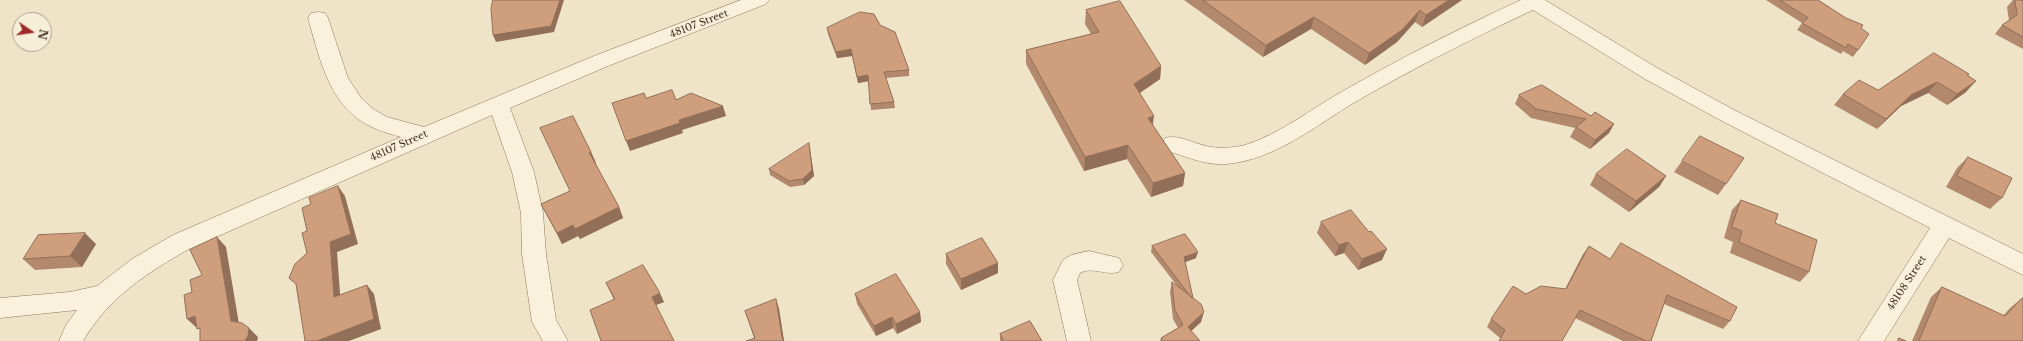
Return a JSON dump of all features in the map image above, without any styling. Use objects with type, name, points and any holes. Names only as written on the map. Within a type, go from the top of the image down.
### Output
[{"type":"street","name":"48107 Street","points":[[72,341],[91,308],[118,280],[143,263],[181,242],[425,135],[602,60],[759,0]]},
{"type":"street","points":[[1173,144],[1209,155],[1227,157],[1258,150],[1416,59],[1532,1],[1652,74],[1728,116],[2023,265]]},
{"type":"street","points":[[318,18],[330,62],[339,83],[362,112],[380,122],[425,135]]},
{"type":"street","points":[[498,104],[523,172],[532,213],[534,254],[544,322],[556,341]]},
{"type":"street","name":"48108 Street","points":[[1870,341],[1944,226]]},
{"type":"street","points":[[1079,341],[1065,280],[1071,267],[1079,262],[1089,260],[1111,265]]},
{"type":"street","points":[[0,308],[70,302],[104,294]]},
{"type":"building","points":[[493,0],[560,0],[551,26],[493,35],[491,9]]},
{"type":"building","points":[[1203,0],[1449,0],[1426,15],[1420,10],[1402,30],[1369,53],[1314,17],[1266,45]]},
{"type":"building","points":[[1780,0],[1818,0],[1846,18],[1863,25],[1861,28],[1869,34],[1858,50],[1848,44],[1846,48],[1802,23],[1808,18]]},
{"type":"building","points":[[2015,0],[2023,1],[2023,37],[2002,25],[2017,15]]},
{"type":"building","points":[[1120,1],[1161,66],[1134,84],[1154,116],[1148,118],[1185,173],[1153,183],[1128,145],[1085,157],[1026,50],[1099,32],[1086,10]]},
{"type":"building","points":[[860,12],[874,14],[880,25],[895,32],[909,70],[884,72],[894,102],[870,104],[868,75],[857,77],[851,49],[836,52],[827,28]]},
{"type":"building","points":[[1934,53],[1969,74],[1967,75],[1976,81],[1957,94],[1937,82],[1911,95],[1886,119],[1843,94],[1859,80],[1878,90]]},
{"type":"building","points":[[1542,85],[1591,116],[1595,112],[1614,124],[1595,140],[1576,127],[1586,119],[1536,109],[1519,95]]},
{"type":"building","points":[[672,90],[676,100],[691,93],[723,106],[679,120],[680,123],[626,141],[612,103],[644,93],[646,98]]},
{"type":"building","points":[[573,116],[591,152],[589,152],[619,207],[575,229],[573,225],[557,233],[541,204],[570,191],[540,128]]},
{"type":"building","points":[[1700,136],[1744,158],[1726,184],[1682,161]]},
{"type":"building","points":[[809,143],[812,170],[803,179],[789,181],[769,169]]},
{"type":"building","points":[[1627,149],[1666,176],[1636,201],[1596,174]]},
{"type":"building","points":[[1968,157],[2012,178],[2002,198],[1957,176]]},
{"type":"building","points":[[338,186],[351,234],[330,242],[334,297],[367,285],[374,319],[317,341],[305,341],[296,284],[289,278],[295,264],[307,253],[302,233],[307,231],[302,208],[311,204],[309,198]]},
{"type":"building","points":[[1741,200],[1778,214],[1775,223],[1817,240],[1809,272],[1739,242],[1742,231],[1732,227]]},
{"type":"building","points":[[1351,210],[1369,232],[1371,231],[1387,249],[1362,259],[1348,242],[1339,245],[1321,222]]},
{"type":"building","points":[[85,233],[70,256],[23,259],[38,235]]},
{"type":"building","points":[[1185,234],[1198,252],[1184,257],[1193,298],[1152,246]]},
{"type":"building","points":[[217,237],[231,321],[242,323],[249,328],[248,336],[245,341],[200,341],[200,328],[197,329],[195,316],[187,319],[184,295],[192,292],[190,280],[202,275],[190,250]]},
{"type":"building","points":[[982,238],[998,263],[961,279],[946,254]]},
{"type":"building","points":[[1621,243],[1737,307],[1730,321],[1667,295],[1651,341],[1646,341],[1580,310],[1562,341],[1499,341],[1505,330],[1491,319],[1513,286],[1526,294],[1541,286],[1566,289],[1589,246],[1610,259]]},
{"type":"building","points":[[643,265],[660,293],[652,297],[674,341],[601,341],[590,310],[615,299],[606,283]]},
{"type":"building","points":[[896,274],[920,312],[896,324],[892,317],[874,326],[855,294]]},
{"type":"building","points":[[1172,282],[1201,304],[1204,312],[1188,327],[1200,341],[1163,341],[1161,338],[1183,325],[1175,310]]},
{"type":"building","points":[[1942,287],[2005,316],[2023,298],[2023,341],[1919,341]]},
{"type":"building","points":[[776,299],[782,337],[784,341],[746,341],[755,338],[745,311]]},
{"type":"building","points":[[1030,321],[1042,341],[1004,341],[1000,334]]},
{"type":"building","points":[[1899,338],[1906,341],[1898,341]]}]
